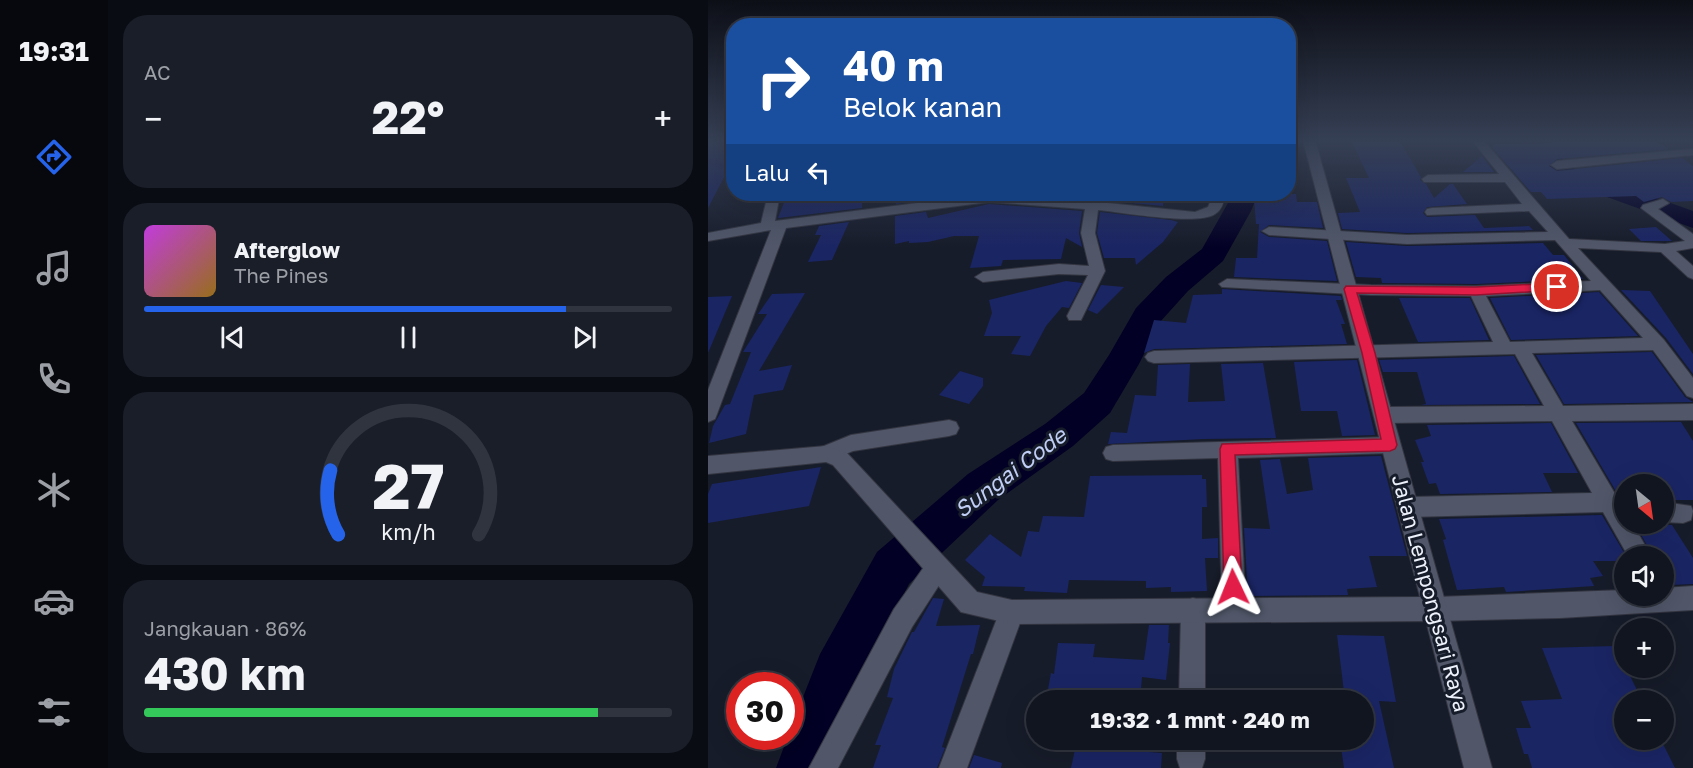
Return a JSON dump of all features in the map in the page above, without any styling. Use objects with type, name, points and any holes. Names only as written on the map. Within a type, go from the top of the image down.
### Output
[{"type":"street","name":"Jalan Lempongsari Raya","points":[[1320,176],[1478,768]]},
{"type":"street","points":[[1428,179],[1508,178],[1658,344],[1693,391]]},
{"type":"street","points":[[708,414],[774,226],[774,201]]},
{"type":"street","points":[[708,237],[966,201]]},
{"type":"street","points":[[1076,315],[1098,271],[1088,233],[1092,201]]},
{"type":"street","points":[[1099,201],[1203,215],[1211,213],[1217,201]]},
{"type":"street","points":[[1656,205],[1693,240]]},
{"type":"street","points":[[1432,212],[1532,207]]},
{"type":"street","points":[[1269,231],[1356,237],[1461,240],[1562,239],[1665,248],[1693,244]]},
{"type":"street","points":[[1665,248],[1693,274]]},
{"type":"street","points":[[983,277],[1059,269],[1098,271]]},
{"type":"street","points":[[1227,284],[1476,291],[1605,285]]},
{"type":"street","points":[[1476,291],[1559,414],[1614,505]]},
{"type":"street","points":[[1154,357],[1658,344]]},
{"type":"street","points":[[1384,415],[1693,412]]},
{"type":"street","points":[[708,465],[826,454],[851,443],[949,428]]},
{"type":"street","points":[[1113,453],[1390,445]]},
{"type":"street","points":[[1228,449],[1234,610]]},
{"type":"street","points":[[826,454],[840,459],[970,603],[1012,612],[1436,609],[1560,606],[1614,601]]},
{"type":"street","points":[[1409,507],[1614,508]]},
{"type":"street","points":[[823,768],[903,618],[937,568]]},
{"type":"street","points":[[1674,597],[1693,598]]},
{"type":"street","points":[[1192,690],[1193,610]]},
{"type":"street","points":[[953,768],[1012,612]]},
{"type":"building","points":[[708,176],[725,176],[708,208]]},
{"type":"building","points":[[1368,176],[1420,176],[1420,180],[1426,184],[1434,198],[1453,184],[1467,204],[1427,207],[1423,213],[1427,217],[1475,215],[1484,228],[1529,226],[1533,230],[1407,233],[1342,229],[1338,213],[1360,212],[1346,178],[1369,178]]},
{"type":"building","points":[[1517,176],[1693,176],[1693,201],[1671,202],[1662,197],[1644,202],[1636,196],[1547,199],[1541,192],[1531,192]]},
{"type":"building","points":[[1296,194],[1297,202],[1317,202],[1323,228],[1269,225],[1260,232],[1269,237],[1327,241],[1337,281],[1234,277],[1236,258],[1257,258],[1259,224],[1256,224],[1254,201],[1296,201]]},
{"type":"building","points":[[785,201],[862,201],[862,208],[778,218]]},
{"type":"building","points":[[896,201],[917,201],[896,204]]},
{"type":"building","points":[[1111,201],[1163,201],[1163,206]]},
{"type":"building","points":[[989,204],[1082,211],[1079,233],[1082,247],[1066,238],[1061,259],[1003,260],[1001,266],[970,268],[979,236],[954,236],[928,242],[909,243],[909,241],[895,244],[895,216],[926,212],[928,218]]},
{"type":"building","points":[[1100,212],[1178,222],[1163,242],[1136,265],[1135,258],[1104,258],[1097,233]]},
{"type":"building","points":[[849,222],[832,260],[808,262],[821,235],[815,235],[819,226]]},
{"type":"building","points":[[1656,227],[1672,241],[1641,241],[1629,229]]},
{"type":"building","points":[[1346,242],[1407,246],[1543,243],[1553,255],[1564,255],[1583,279],[1476,284],[1382,283],[1381,278],[1356,277]]},
{"type":"building","points":[[1066,281],[1082,283],[1069,308],[1062,307],[1046,326],[1030,356],[1011,354],[1021,336],[984,336],[992,313],[989,300]]},
{"type":"building","points":[[1101,285],[1124,287],[1097,314],[1088,310]]},
{"type":"building","points":[[1222,289],[1341,296],[1342,300],[1336,300],[1345,324],[1341,324],[1347,344],[1154,349],[1144,353],[1154,320],[1186,323],[1193,295],[1222,294]]},
{"type":"building","points":[[1621,290],[1650,291],[1693,354],[1693,374],[1666,338]]},
{"type":"building","points":[[1599,292],[1638,336],[1511,340],[1490,298]]},
{"type":"building","points":[[805,293],[759,371],[792,365],[783,390],[754,395],[746,434],[709,443],[713,426],[725,405],[730,404],[751,352],[743,352],[767,314],[758,314],[772,294]]},
{"type":"building","points":[[732,296],[708,353],[708,297]]},
{"type":"building","points":[[1399,298],[1470,298],[1489,340],[1418,342]]},
{"type":"building","points":[[1652,352],[1685,397],[1693,402],[1564,404],[1536,355]]},
{"type":"building","points":[[1514,356],[1540,404],[1421,405],[1426,404],[1417,372],[1383,372],[1379,360]]},
{"type":"building","points":[[1357,360],[1375,435],[1342,436],[1337,411],[1301,411],[1294,362]]},
{"type":"building","points":[[1263,363],[1276,438],[1108,444],[1111,432],[1127,433],[1135,395],[1156,396],[1158,365],[1190,364],[1188,402],[1225,401],[1221,364]]},
{"type":"building","points":[[960,371],[983,378],[983,386],[969,404],[939,395]]},
{"type":"building","points":[[1681,422],[1693,441],[1693,500],[1674,500],[1674,474],[1614,474],[1614,488],[1576,423]]},
{"type":"building","points":[[1551,423],[1578,473],[1543,473],[1552,492],[1440,494],[1436,483],[1429,484],[1421,462],[1424,462],[1415,440],[1431,436],[1427,425]]},
{"type":"building","points":[[1381,456],[1407,556],[1369,556],[1377,587],[1347,589],[1348,595],[1248,596],[1244,528],[1270,529],[1260,460],[1280,459],[1287,494],[1313,490],[1308,458]]},
{"type":"building","points":[[821,467],[809,506],[708,523],[708,494],[712,484]]},
{"type":"building","points":[[1202,475],[1202,479],[1206,479],[1207,507],[1202,507],[1202,539],[1218,538],[1218,558],[1205,558],[1207,591],[1171,592],[1171,587],[1146,588],[1146,581],[1069,580],[1067,593],[1024,591],[1025,587],[982,586],[985,577],[965,560],[990,534],[1021,557],[1028,531],[1039,532],[1043,516],[1084,517],[1090,476]]},
{"type":"building","points":[[1602,515],[1620,546],[1614,546],[1614,561],[1593,561],[1603,576],[1590,578],[1594,586],[1506,592],[1504,587],[1457,590],[1443,540],[1446,539],[1439,519]]},
{"type":"building","points":[[1674,528],[1693,558],[1693,584],[1674,585],[1674,546],[1647,546],[1641,534],[1674,534]]},
{"type":"building","points":[[933,598],[944,599],[936,626],[980,625],[973,654],[971,654],[942,747],[945,748],[937,768],[873,768],[881,745],[875,745],[893,698],[887,697],[894,669],[912,632]]},
{"type":"building","points":[[1149,625],[1169,625],[1168,643],[1170,643],[1166,680],[1142,677],[1141,690],[1048,690],[1051,673],[1054,674],[1058,643],[1095,644],[1093,657],[1144,660]]},
{"type":"building","points":[[1337,635],[1384,636],[1396,702],[1379,701],[1394,768],[1344,768],[1341,750],[1374,750],[1374,690],[1344,690]]},
{"type":"building","points":[[1614,646],[1614,678],[1631,678],[1637,690],[1614,690],[1614,750],[1666,750],[1675,768],[1532,768],[1528,754],[1524,754],[1516,728],[1531,728],[1521,701],[1562,699],[1542,648]]},
{"type":"building","points":[[1075,750],[1162,753],[1161,768],[1071,768]]},
{"type":"building","points":[[974,755],[1002,763],[1001,768],[969,768]]},
{"type":"waterway","points":[[1571,176],[1693,220]]},
{"type":"waterway","name":"Sungai Code","points":[[805,768],[838,672],[893,568],[983,487],[1059,435],[1097,403],[1122,364],[1147,316],[1177,284],[1213,255],[1242,201]]},
{"type":"route","points":[[1233,587],[1228,449],[1390,445],[1350,289],[1476,291],[1557,287]]}]
